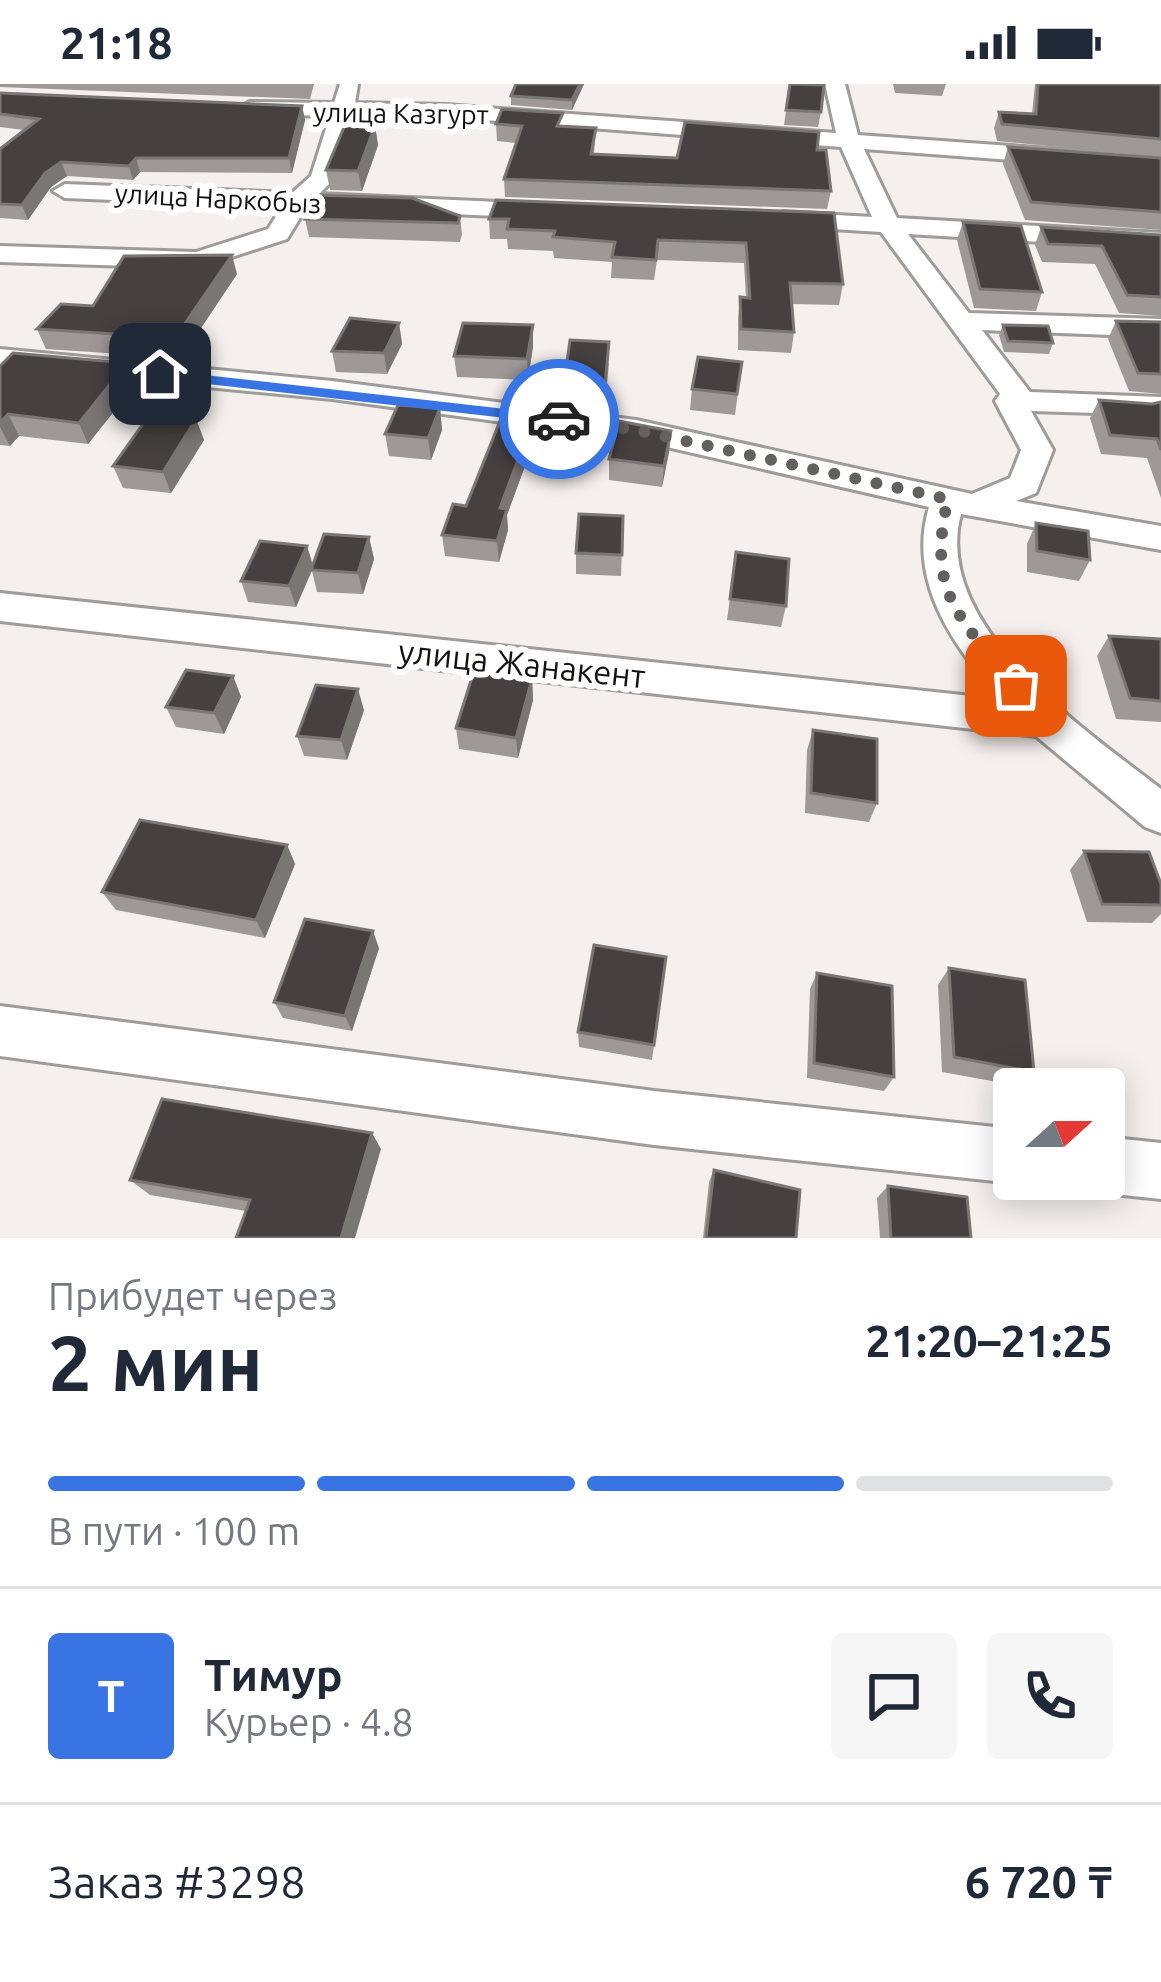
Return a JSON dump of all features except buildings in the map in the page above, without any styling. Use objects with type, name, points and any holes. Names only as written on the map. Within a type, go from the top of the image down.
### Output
[{"type":"street","points":[[835,84],[848,138],[886,223],[1019,399],[1010,400]]},
{"type":"street","points":[[0,254],[198,260],[278,234],[297,202],[322,178],[347,97]]},
{"type":"street","name":"улица Казгурт","points":[[226,107],[347,97],[445,111],[1161,164]]},
{"type":"street","name":"улица Наркобыз","points":[[65,191],[580,212]]},
{"type":"street","points":[[745,218],[1161,241]]},
{"type":"street","points":[[963,321],[1161,328]]},
{"type":"street","points":[[0,358],[332,390],[636,430],[962,502],[1161,538]]},
{"type":"street","points":[[1010,400],[1161,406]]},
{"type":"street","points":[[1010,400],[1037,450],[1024,485],[962,502],[937,550],[958,618],[1044,720],[1161,814]]},
{"type":"street","name":"улица Жанакент","points":[[0,607],[1044,720]]},
{"type":"street","points":[[0,1031],[654,1118],[993,1154]]},
{"type":"street","points":[[1125,1167],[1161,1171]]},
{"type":"way so far","points":[[559,419],[636,430],[948,499],[937,550],[958,618],[1016,686]]},
{"type":"route","points":[[160,374],[559,419]]}]
